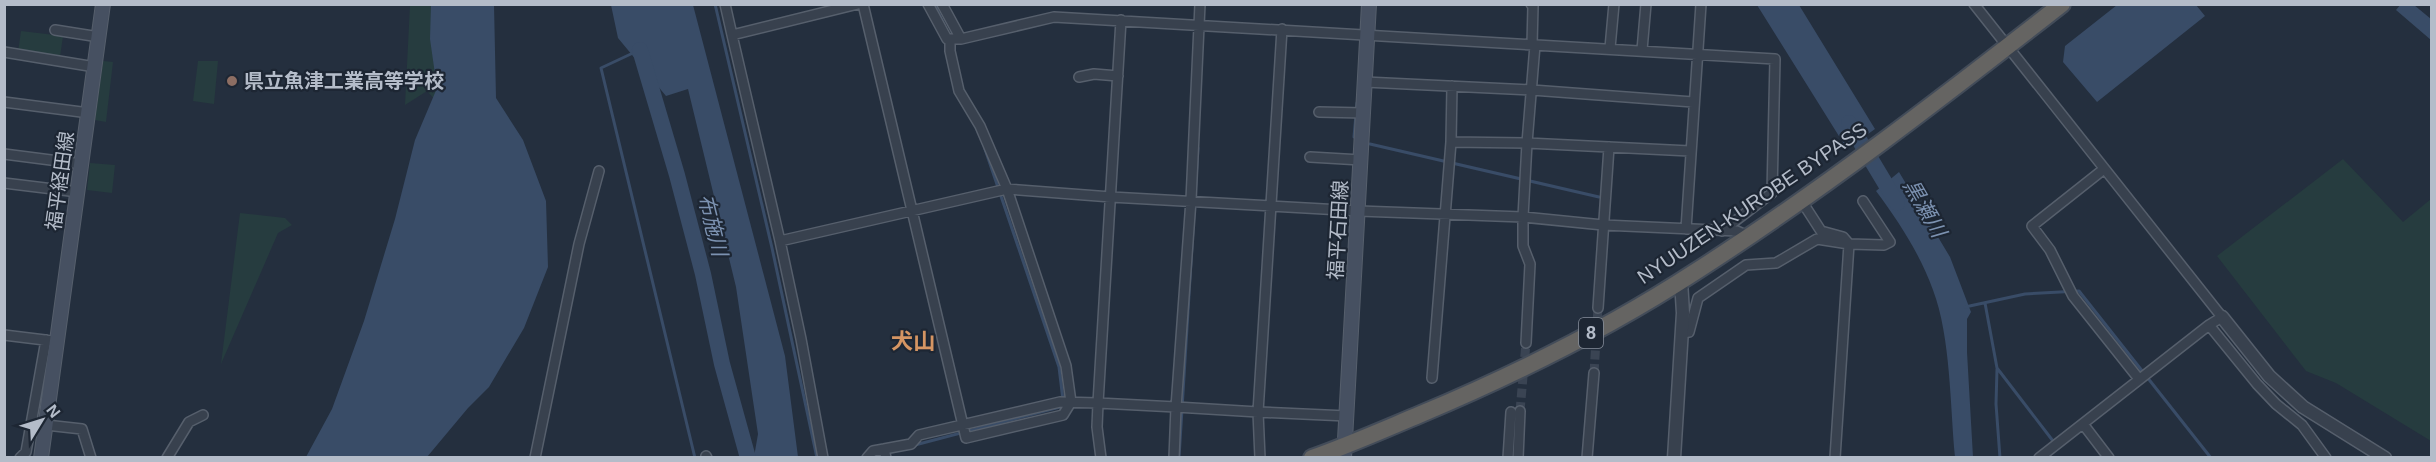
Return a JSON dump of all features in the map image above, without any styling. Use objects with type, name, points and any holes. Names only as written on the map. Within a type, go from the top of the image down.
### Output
[{"type":"highway","name":"NYUUZEN-KUROBE BYPASS","points":[[1312,458],[1344,452],[1490,385],[1590,333],[1681,281],[1848,166],[2062,4]]},
{"type":"main road","name":"福平経田線","points":[[41,458],[55,363],[52,341],[78,192],[103,4]]},
{"type":"main road","name":"福平石田線","points":[[1344,452],[1369,4]]},
{"type":"main road","name":"福平経田線","points":[[36,458],[45,402],[55,363]]},
{"type":"street","points":[[725,4],[780,241],[823,458]]},
{"type":"street","points":[[732,35],[858,4]]},
{"type":"street","points":[[863,4],[962,425]]},
{"type":"street","points":[[928,4],[947,39],[961,39],[1022,22],[1054,17],[1775,59],[1772,193],[1722,231]]},
{"type":"street","points":[[942,4],[961,39]]},
{"type":"street","points":[[1174,458],[1191,200],[1200,4]]},
{"type":"street","points":[[1526,343],[1530,264],[1523,246],[1523,217],[1534,45],[1532,4]]},
{"type":"street","points":[[1610,48],[1614,4]]},
{"type":"street","points":[[1642,50],[1646,4]]},
{"type":"street","points":[[1686,230],[1701,4]]},
{"type":"street","points":[[1974,4],[2269,376],[2303,407],[2385,458]]},
{"type":"street","points":[[1101,458],[1097,427],[1098,403],[1121,20]]},
{"type":"street","points":[[1260,458],[1258,412],[1282,29]]},
{"type":"street","points":[[55,30],[99,37]]},
{"type":"street","points":[[950,39],[950,51],[959,91],[980,126],[1007,189],[1066,366],[1071,402]]},
{"type":"street","points":[[4,52],[95,67]]},
{"type":"street","points":[[1079,77],[1094,74],[1118,76]]},
{"type":"street","points":[[1365,82],[1532,90],[1693,102]]},
{"type":"street","points":[[1432,378],[1451,142],[1452,86]]},
{"type":"street","points":[[4,102],[89,113]]},
{"type":"street","points":[[1320,112],[1364,113]]},
{"type":"street","points":[[1451,142],[1527,143],[1690,151]]},
{"type":"street","points":[[1598,308],[1609,147]]},
{"type":"street","points":[[4,154],[82,164]]},
{"type":"street","points":[[1310,157],[1361,160]]},
{"type":"street","points":[[2104,169],[2032,226],[2050,250],[2073,296],[2139,379]]},
{"type":"street","points":[[535,458],[579,244],[599,171]]},
{"type":"street","points":[[4,183],[78,192]]},
{"type":"street","points":[[780,241],[1007,189],[1359,211],[1523,217],[1603,225],[1737,231],[1748,236]]},
{"type":"street","points":[[1801,200],[1821,231],[1844,237],[1849,244],[1835,458]]},
{"type":"street","points":[[1682,333],[1689,332],[1698,298],[1746,264],[1776,262],[1817,239],[1849,244],[1884,245],[1890,242],[1863,201]]},
{"type":"street","points":[[1674,458],[1682,333],[1681,281]]},
{"type":"street","points":[[2039,458],[2222,317]]},
{"type":"street","points":[[2209,325],[2257,384],[2276,404],[2302,425],[2326,458]]},
{"type":"street","points":[[4,335],[52,341],[26,452],[20,458]]},
{"type":"street","points":[[1587,458],[1594,373]]},
{"type":"street","points":[[867,458],[873,451],[885,453],[911,444],[919,435],[1060,402],[1347,416]]},
{"type":"street","points":[[1508,458],[1515,412],[1518,458]]},
{"type":"street","points":[[166,458],[189,422],[202,415]]},
{"type":"street","points":[[2083,424],[2109,458]]},
{"type":"street","points":[[46,425],[82,429],[91,458]]},
{"type":"green space","points":[[410,5],[482,5],[444,110],[427,91],[405,105]]},
{"type":"green space","points":[[21,31],[63,36],[60,57],[18,52]]},
{"type":"green space","points":[[103,61],[113,62],[106,122],[95,120]]},
{"type":"green space","points":[[198,61],[218,61],[214,104],[193,101]]},
{"type":"green space","points":[[2343,159],[2403,222],[2431,199],[2431,441],[2336,383],[2306,371],[2217,256]]},
{"type":"green space","points":[[90,163],[115,165],[112,193],[87,190]]},
{"type":"green space","points":[[240,213],[285,218],[292,225],[278,233],[221,364]]},
{"type":"water","points":[[2401,4],[2414,5],[2431,19],[2431,40],[2396,10]]},
{"type":"water","points":[[431,5],[494,5],[496,98],[523,140],[546,201],[548,267],[524,328],[489,387],[427,457],[306,457],[332,409],[364,321],[395,219],[415,140],[437,88],[430,39]]},
{"type":"water","points":[[611,5],[693,5],[785,356],[798,457],[754,457],[758,434],[736,287],[688,89],[666,96],[618,38]]},
{"type":"water","points":[[1757,5],[1799,5],[1875,129],[1847,149]]},
{"type":"water","points":[[2117,5],[2196,5],[2205,16],[2097,102],[2063,62],[2065,46]]},
{"type":"water","points":[[1899,172],[1950,257],[1971,312],[1967,319],[1967,352],[1973,457],[1955,457],[1947,350],[1933,290],[1908,239],[1876,191]]},
{"type":"waterway","points":[[715,4],[772,248],[817,458]]},
{"type":"waterway","points":[[934,4],[948,33]]},
{"type":"waterway","name":"布施川","points":[[640,50],[677,175],[703,274],[722,364],[748,458]]},
{"type":"waterway","points":[[633,53],[601,68],[695,458]]},
{"type":"waterway","points":[[1354,137],[1357,103]]},
{"type":"waterway","name":"黒瀬川","points":[[1849,123],[1897,203]]},
{"type":"waterway","points":[[1370,144],[1599,197]]},
{"type":"waterway","points":[[1179,458],[1198,148]]},
{"type":"waterway","points":[[985,149],[1059,367],[1063,400]]},
{"type":"waterway","points":[[1965,307],[2025,294],[2079,291],[2211,458]]},
{"type":"waterway","points":[[1985,303],[1997,368],[2053,441]]},
{"type":"waterway","points":[[1997,369],[1996,404],[2000,458]]},
{"type":"waterway","points":[[915,445],[1064,406]]},
{"type":"tunnel","points":[[1594,373],[1598,308]]},
{"type":"tunnel","points":[[1520,411],[1526,343]]},
{"type":"place","name":"県立魚津工業高等学校","points":[[232,81]]},
{"type":"district","name":"犬山","points":[[913,341]]}]
